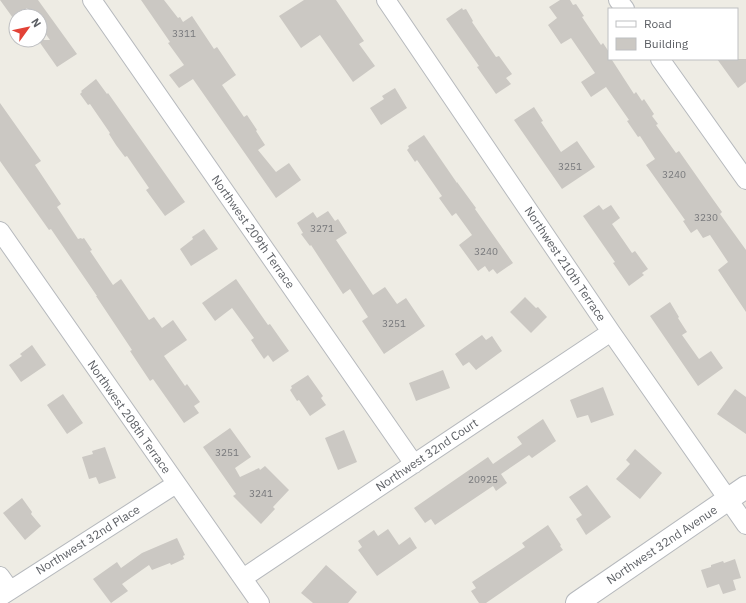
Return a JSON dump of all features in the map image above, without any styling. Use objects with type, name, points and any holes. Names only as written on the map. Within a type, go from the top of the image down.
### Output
[{"type":"street","name":"Northwest 209th Terrace","points":[[92,0],[414,464]]},
{"type":"street","name":"Northwest 210th Terrace","points":[[386,0],[611,332],[746,525]]},
{"type":"street","points":[[618,0],[624,8]]},
{"type":"street","points":[[661,60],[746,180]]},
{"type":"street","name":"Northwest 208th Terrace","points":[[0,230],[260,603]]},
{"type":"street","name":"Northwest 32nd Court","points":[[243,578],[611,332]]},
{"type":"street","name":"Northwest 32nd Place","points":[[3,588],[176,484]]},
{"type":"street","name":"Northwest 32nd Avenue","points":[[577,603],[746,487]]},
{"type":"building","points":[[0,0],[38,0],[44,8],[8,8],[8,11]]},
{"type":"building","points":[[141,0],[164,0],[183,22],[192,16],[214,49],[217,47],[236,75],[222,85],[244,117],[247,115],[257,130],[256,131],[265,145],[258,150],[276,172],[289,163],[301,180],[276,198],[193,79],[179,88],[169,75],[184,65],[168,43],[170,42]]},
{"type":"building","points":[[304,0],[336,0],[364,41],[359,44],[375,66],[353,82],[320,35],[301,48],[279,16]]},
{"type":"building","points":[[560,0],[570,0],[573,5],[576,4],[584,16],[582,17],[601,45],[603,43],[608,50],[608,60],[612,60],[634,94],[636,92],[642,101],[644,99],[654,114],[652,116],[658,124],[656,125],[676,153],[679,151],[722,212],[720,214],[746,250],[746,312],[718,270],[728,262],[710,235],[703,238],[697,229],[691,233],[683,221],[685,220],[646,165],[655,159],[640,136],[638,137],[627,121],[629,120],[606,87],[591,97],[581,82],[595,73],[571,38],[561,44],[548,25],[557,18],[549,7]]},
{"type":"building","points":[[462,8],[463,10],[466,9],[473,21],[472,22],[496,57],[499,56],[512,74],[506,78],[511,84],[496,94],[477,67],[479,66],[446,19]]},
{"type":"building","points":[[48,14],[77,54],[57,67],[44,48],[48,48],[48,40],[50,40],[48,37]]},
{"type":"building","points":[[746,59],[746,82],[738,88],[718,60]]},
{"type":"building","points":[[96,79],[107,94],[108,93],[185,202],[165,216],[146,190],[149,188],[127,156],[125,157],[90,104],[88,105],[80,94],[82,92],[81,91]]},
{"type":"building","points":[[395,88],[407,108],[381,125],[370,108],[384,99],[382,96]]},
{"type":"building","points":[[0,103],[41,161],[35,165],[61,204],[57,207],[78,239],[84,238],[92,250],[90,251],[113,285],[121,279],[149,320],[154,317],[162,328],[173,320],[187,340],[164,356],[185,386],[187,384],[200,402],[194,406],[199,413],[184,423],[153,379],[150,381],[97,296],[51,229],[49,230],[0,161]]},
{"type":"building","points":[[534,107],[543,121],[541,122],[561,152],[577,141],[595,167],[562,189],[514,120]]},
{"type":"building","points":[[424,135],[513,263],[497,274],[493,269],[489,272],[485,266],[478,271],[459,245],[472,235],[456,213],[452,216],[439,198],[442,196],[417,160],[415,162],[407,150],[409,148],[408,146]]},
{"type":"building","points":[[599,205],[603,210],[611,205],[620,218],[612,224],[632,253],[635,251],[648,269],[642,273],[644,275],[629,286],[613,263],[615,262],[583,216]]},
{"type":"building","points":[[328,211],[335,221],[338,219],[347,233],[336,240],[373,295],[385,287],[397,304],[406,298],[425,326],[384,354],[362,321],[368,317],[350,289],[343,294],[311,245],[310,246],[301,234],[303,233],[297,223],[313,212],[317,218]]},
{"type":"building","points":[[204,229],[218,249],[191,266],[180,249],[193,239],[192,237]]},
{"type":"building","points":[[236,279],[268,325],[270,324],[289,351],[273,362],[268,355],[264,359],[251,340],[254,338],[232,308],[215,321],[202,303]]},
{"type":"building","points":[[525,297],[536,308],[538,307],[547,317],[531,333],[510,312]]},
{"type":"building","points":[[670,302],[687,332],[682,335],[699,359],[711,351],[723,368],[698,386],[650,316]]},
{"type":"building","points":[[482,335],[486,340],[492,336],[502,351],[476,370],[469,362],[463,366],[455,354]]},
{"type":"building","points":[[32,345],[46,365],[21,382],[9,365],[22,356],[20,354]]},
{"type":"building","points":[[443,370],[450,388],[416,401],[409,383]]},
{"type":"building","points":[[308,375],[323,396],[321,398],[326,405],[310,416],[290,390],[292,388],[291,386]]},
{"type":"building","points":[[603,387],[614,415],[591,423],[588,415],[577,418],[570,400]]},
{"type":"building","points":[[735,389],[746,397],[746,434],[717,414]]},
{"type":"building","points":[[63,394],[83,423],[67,434],[47,405]]},
{"type":"building","points":[[543,419],[556,441],[532,458],[529,455],[501,474],[507,483],[496,491],[493,486],[435,525],[431,519],[425,523],[414,508],[488,457],[493,464],[522,444],[517,437]]},
{"type":"building","points":[[230,428],[251,457],[235,468],[240,477],[259,468],[260,470],[265,466],[289,490],[273,507],[275,509],[261,524],[233,496],[236,494],[203,447]]},
{"type":"building","points":[[344,430],[357,462],[338,470],[325,438]]},
{"type":"building","points":[[105,447],[116,478],[99,484],[96,477],[89,479],[82,457],[93,454],[92,451]]},
{"type":"building","points":[[635,449],[662,473],[640,499],[616,479],[630,464],[626,460]]},
{"type":"building","points":[[587,485],[611,517],[586,535],[576,519],[582,515],[569,497]]},
{"type":"building","points":[[22,498],[32,512],[31,514],[41,526],[25,540],[3,513]]},
{"type":"building","points":[[548,525],[563,550],[486,603],[479,603],[471,591],[476,588],[472,582],[525,547],[522,543]]},
{"type":"building","points":[[388,529],[399,545],[410,537],[417,548],[377,576],[358,550],[362,547],[358,541],[374,530],[378,536]]},
{"type":"building","points":[[177,538],[185,555],[183,556],[184,559],[171,565],[170,563],[152,570],[149,565],[122,584],[128,591],[111,603],[93,579],[117,562],[121,568],[142,553]]},
{"type":"building","points":[[735,559],[741,578],[733,580],[736,590],[723,594],[719,584],[707,588],[701,570],[723,561],[724,563]]},
{"type":"building","points":[[326,565],[357,592],[348,603],[313,603],[301,593]]}]
